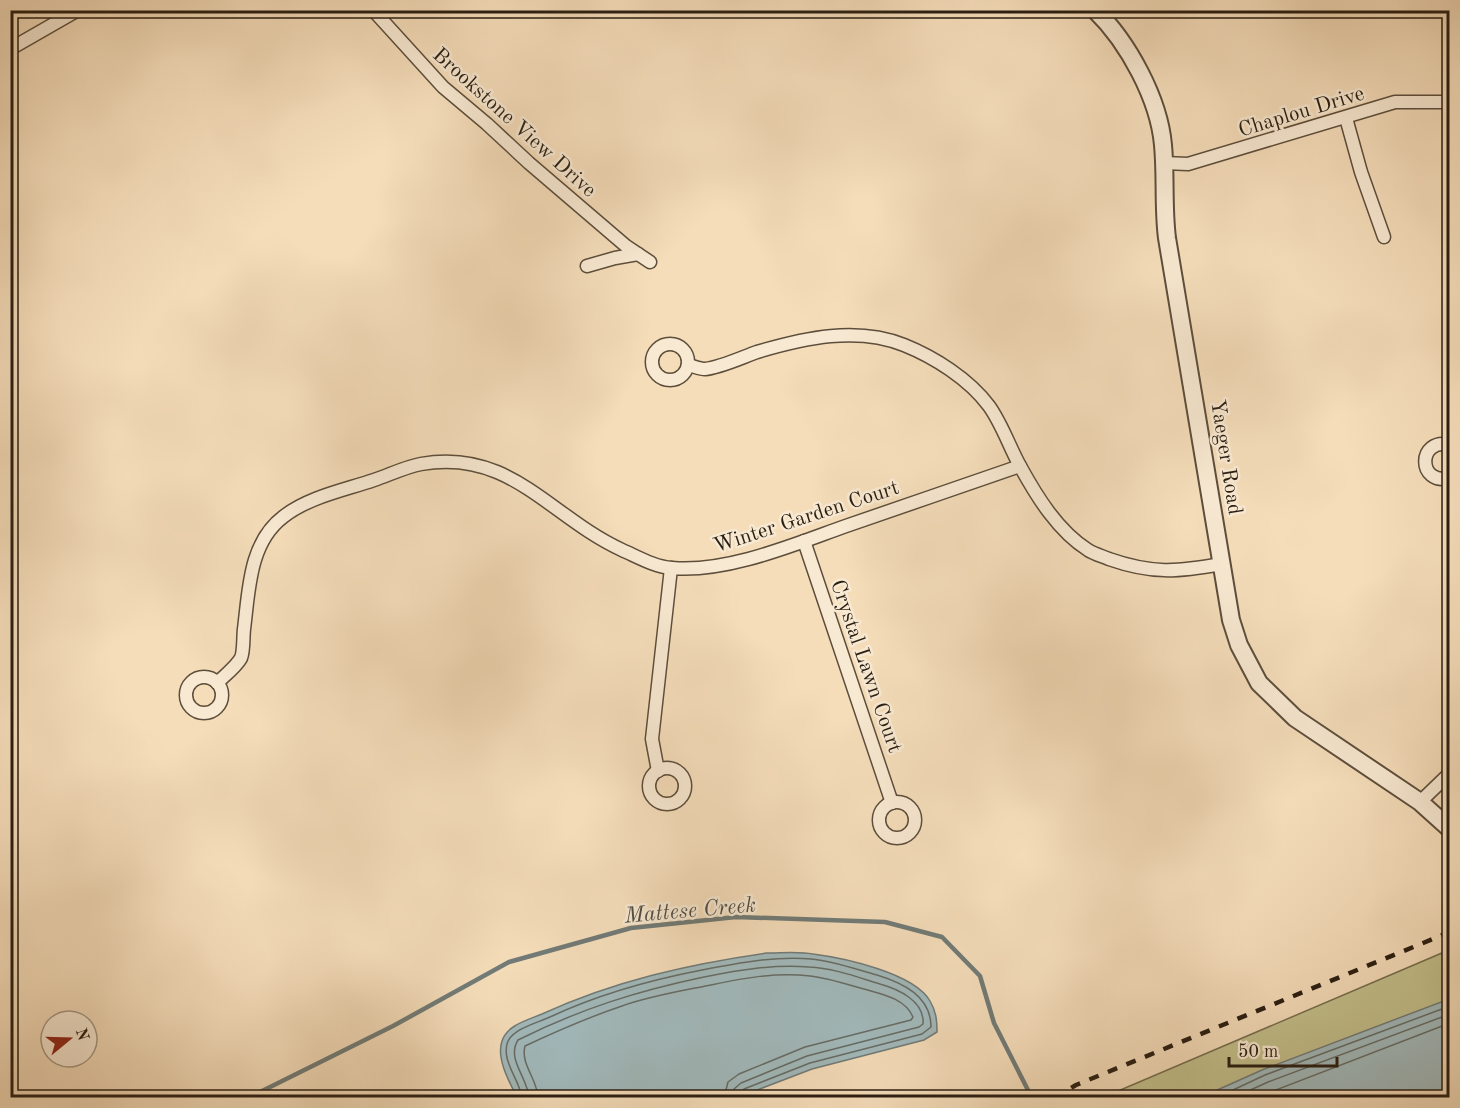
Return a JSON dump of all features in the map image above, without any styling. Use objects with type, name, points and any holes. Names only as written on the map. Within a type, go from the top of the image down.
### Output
[{"type":"street","points":[[10,49],[78,10]]},
{"type":"street","name":"Brookstone View Drive","points":[[374,10],[403,46],[443,87],[529,163],[650,262]]},
{"type":"street","name":"Yaeger Road","points":[[1095,10],[1113,30],[1138,70],[1160,128],[1164,163],[1163,206],[1167,238],[1221,564],[1231,620],[1239,645],[1250,669],[1268,694],[1295,718],[1420,802],[1449,829]]},
{"type":"street","name":"Chaplou Drive","points":[[1164,163],[1188,164],[1395,102],[1449,102]]},
{"type":"street","points":[[1346,117],[1361,172],[1384,237]]},
{"type":"street","points":[[587,266],[638,254]]},
{"type":"street","points":[[688,365],[705,369],[764,350],[827,336],[853,334],[879,337],[904,345],[925,355],[978,393],[1002,428],[1020,466],[1048,512],[1066,532],[1089,551],[1129,566],[1154,571],[1192,569],[1221,564]]},
{"type":"street","points":[[1449,446],[1440,444],[1431,449],[1425,458],[1425,463],[1433,477],[1449,478]]},
{"type":"street","name":"Winter Garden Court","points":[[217,683],[241,658],[255,555],[270,529],[284,516],[310,502],[419,464],[458,461],[489,468],[516,480],[541,496],[599,539],[655,565],[671,568],[704,568],[729,564],[804,541],[1020,466]]},
{"type":"street","name":"Crystal Lawn Court","points":[[804,541],[892,803]]},
{"type":"street","points":[[658,771],[652,739],[671,568]]},
{"type":"street","points":[[1420,802],[1449,773]]},
{"type":"shaded area","points":[[1449,950],[1449,1097],[1104,1097]]},
{"type":"water","points":[[767,953],[826,956],[877,968],[894,975],[922,991],[930,1001],[936,1016],[937,1032],[924,1040],[812,1069],[739,1097],[517,1097],[504,1070],[501,1048],[508,1031],[519,1024],[569,1002],[624,983],[681,968]]},
{"type":"water","points":[[1449,999],[1449,1097],[1206,1097],[1262,1070]]},
{"type":"waterway","name":"Mattese Creek","points":[[253,1098],[258,1093],[393,1026],[509,962],[631,928],[736,917],[885,922],[942,937],[980,976],[994,1023],[1032,1098]]},
{"type":"railway","points":[[1054,1098],[1076,1085],[1450,932]]}]
